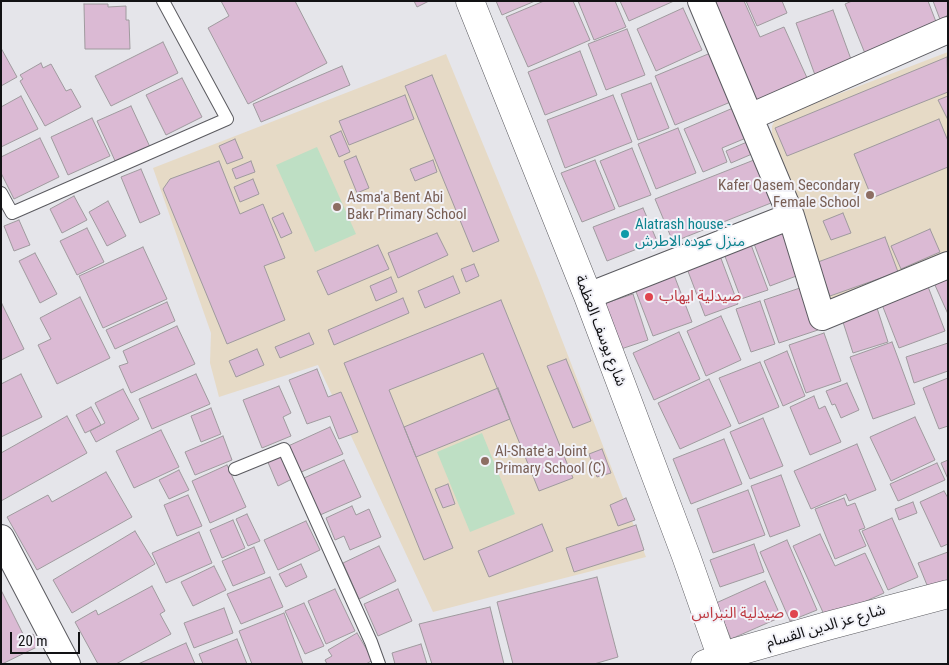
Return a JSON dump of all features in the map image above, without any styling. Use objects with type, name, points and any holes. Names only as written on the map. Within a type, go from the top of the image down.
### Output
[{"type":"street","name":"شارع يوسف العظمة","points":[[470,1],[588,296],[686,556],[717,661]]},
{"type":"street","points":[[701,1],[791,216],[822,317],[948,265]]},
{"type":"street","points":[[750,117],[948,30]]},
{"type":"street","points":[[588,296],[791,216]]},
{"type":"street","points":[[1,538],[67,664]]},
{"type":"street","name":"شارع عز الدين القسام","points":[[717,661],[826,626],[948,594]]},
{"type":"street","name":"شارع عز الدين القسام","points":[[760,664],[948,609]]},
{"type":"lane","points":[[1,193],[12,213],[227,119],[163,1]]},
{"type":"lane","points":[[235,469],[284,449],[372,642],[379,664]]},
{"type":"shaded area","name":"Kafer Qasem Secondary Female School","points":[[948,52],[948,256],[827,309],[772,134],[772,126],[776,118]]},
{"type":"shaded area","points":[[446,54],[538,278],[646,557],[433,612],[318,365],[219,397],[210,363],[211,333],[153,168]]},
{"type":"green space","points":[[317,147],[356,234],[315,252],[276,165]]},
{"type":"green space","points":[[482,433],[515,514],[470,532],[437,452]]},
{"type":"building","points":[[221,1],[295,1],[327,63],[248,104],[208,28],[229,16]]},
{"type":"building","points":[[414,1],[429,1],[417,7]]},
{"type":"building","points":[[496,1],[535,1],[502,15]]},
{"type":"building","points":[[544,1],[573,1],[590,40],[528,67],[506,17]]},
{"type":"building","points":[[578,1],[615,1],[626,27],[594,40]]},
{"type":"building","points":[[620,1],[674,1],[629,21]]},
{"type":"building","points":[[705,1],[744,1],[760,37],[784,27],[808,80],[751,105]]},
{"type":"building","points":[[746,1],[782,1],[787,13],[757,26]]},
{"type":"building","points":[[852,1],[928,1],[938,27],[866,56],[845,4]]},
{"type":"building","points":[[933,1],[948,1],[947,19],[941,22]]},
{"type":"building","points":[[84,4],[108,4],[108,7],[126,6],[126,20],[129,20],[130,49],[85,49]]},
{"type":"building","points":[[683,8],[702,50],[656,71],[637,29]]},
{"type":"building","points":[[833,10],[852,62],[815,75],[796,23]]},
{"type":"building","points":[[627,29],[645,75],[606,90],[588,44]]},
{"type":"building","points":[[163,42],[178,73],[111,106],[95,76]]},
{"type":"building","points":[[1,48],[17,77],[1,86]]},
{"type":"building","points":[[580,51],[597,95],[545,115],[528,72]]},
{"type":"building","points":[[713,52],[733,101],[675,125],[655,76]]},
{"type":"building","points":[[947,57],[948,92],[787,156],[775,128]]},
{"type":"building","points":[[41,63],[43,68],[51,64],[66,91],[71,89],[81,107],[45,126],[20,81],[23,79],[20,75]]},
{"type":"building","points":[[342,66],[350,85],[261,122],[253,104]]},
{"type":"building","points":[[432,75],[499,241],[473,252],[405,86]]},
{"type":"building","points":[[182,78],[202,117],[166,135],[146,95]]},
{"type":"building","points":[[651,83],[669,128],[638,140],[621,94]]},
{"type":"building","points":[[405,95],[414,119],[349,145],[339,121]]},
{"type":"building","points":[[613,95],[632,142],[565,168],[547,120]]},
{"type":"building","points":[[21,96],[38,129],[1,147],[1,107]]},
{"type":"building","points":[[948,96],[948,120],[938,100]]},
{"type":"building","points":[[131,106],[150,147],[116,163],[97,121]]},
{"type":"building","points":[[733,108],[746,138],[722,148],[727,162],[703,172],[684,129]]},
{"type":"building","points":[[92,118],[110,156],[68,175],[51,137]]},
{"type":"building","points":[[939,119],[948,141],[948,167],[872,198],[854,154]]},
{"type":"building","points":[[678,128],[696,173],[656,189],[638,144]]},
{"type":"building","points":[[341,131],[350,152],[339,157],[330,136]]},
{"type":"building","points":[[40,138],[59,177],[14,199],[1,173],[1,157]]},
{"type":"building","points":[[235,139],[243,158],[227,164],[219,146]]},
{"type":"building","points":[[747,142],[752,154],[731,163],[726,151]]},
{"type":"building","points":[[632,148],[651,195],[619,207],[600,161]]},
{"type":"building","points":[[356,156],[369,188],[357,193],[344,161]]},
{"type":"building","points":[[433,160],[437,172],[415,181],[410,169]]},
{"type":"building","points":[[595,160],[615,209],[582,222],[561,173]]},
{"type":"building","points":[[754,160],[771,203],[673,242],[655,199]]},
{"type":"building","points":[[219,161],[240,214],[263,204],[285,258],[264,266],[285,320],[227,344],[163,189],[170,179]]},
{"type":"building","points":[[251,161],[255,172],[236,179],[232,169]]},
{"type":"building","points":[[141,169],[160,214],[140,223],[121,177]]},
{"type":"building","points":[[253,179],[259,194],[240,202],[234,187]]},
{"type":"building","points":[[74,196],[87,220],[62,233],[50,209]]},
{"type":"building","points":[[108,201],[126,236],[107,246],[89,212]]},
{"type":"building","name":"Alatrash house - منزل عوده الاطرش","points":[[643,208],[657,241],[607,261],[593,227]]},
{"type":"building","points":[[283,213],[292,233],[281,238],[272,218]]},
{"type":"building","points":[[843,213],[851,233],[831,240],[823,221]]},
{"type":"building","points":[[19,220],[30,245],[14,251],[4,226]]},
{"type":"building","points":[[87,228],[104,262],[77,275],[60,241]]},
{"type":"building","points":[[930,229],[940,252],[901,269],[891,246]]},
{"type":"building","points":[[782,230],[799,275],[770,286],[753,241]]},
{"type":"building","points":[[437,233],[448,255],[398,278],[388,253]]},
{"type":"building","points":[[885,237],[898,272],[830,296],[818,262]]},
{"type":"building","points":[[750,242],[768,290],[741,299],[723,251]]},
{"type":"building","points":[[378,245],[389,269],[328,295],[317,271]]},
{"type":"building","points":[[143,247],[167,299],[103,328],[79,276]]},
{"type":"building","points":[[35,253],[57,294],[40,303],[19,261]]},
{"type":"building","points":[[719,253],[738,304],[705,316],[686,266]]},
{"type":"building","points":[[474,264],[479,276],[466,282],[461,269]]},
{"type":"building","points":[[674,275],[692,322],[653,336],[635,289]]},
{"type":"building","points":[[453,276],[460,293],[425,308],[418,291]]},
{"type":"building","points":[[391,277],[397,292],[376,301],[370,286]]},
{"type":"building","points":[[948,277],[948,314],[934,283]]},
{"type":"building","points":[[927,284],[945,331],[899,348],[881,302]]},
{"type":"building","points":[[803,287],[818,330],[779,343],[764,300]]},
{"type":"building","points":[[633,294],[648,340],[618,350],[603,304]]},
{"type":"building","points":[[80,297],[110,358],[57,384],[38,345],[51,339],[40,318]]},
{"type":"building","points":[[403,298],[409,313],[334,345],[328,330]]},
{"type":"building","points":[[501,300],[573,478],[539,491],[483,353],[389,390],[453,548],[424,560],[344,363]]},
{"type":"building","points":[[760,301],[775,344],[751,352],[736,309]]},
{"type":"building","points":[[167,302],[175,321],[115,349],[106,330]]},
{"type":"building","points":[[1,305],[24,349],[1,360]]},
{"type":"building","points":[[877,308],[888,342],[853,353],[842,319]]},
{"type":"building","points":[[721,316],[741,360],[706,376],[687,331]]},
{"type":"building","points":[[177,326],[195,364],[131,393],[119,366],[128,363],[123,351]]},
{"type":"building","points":[[679,332],[700,379],[654,400],[633,353]]},
{"type":"building","points":[[309,333],[314,344],[280,358],[275,347]]},
{"type":"building","points":[[824,333],[841,381],[806,393],[789,345]]},
{"type":"building","points":[[892,342],[915,404],[873,419],[850,357]]},
{"type":"building","points":[[948,343],[948,371],[914,383],[906,357]]},
{"type":"building","points":[[257,349],[264,365],[236,377],[229,361]]},
{"type":"building","points":[[787,351],[805,396],[783,406],[764,361]]},
{"type":"building","points":[[566,359],[591,421],[573,428],[547,366]]},
{"type":"building","points":[[760,362],[779,407],[739,424],[719,378]]},
{"type":"building","points":[[317,369],[328,397],[341,392],[358,432],[339,439],[330,416],[307,424],[289,380]]},
{"type":"building","points":[[21,374],[42,417],[1,437],[1,384]]},
{"type":"building","points":[[196,374],[210,404],[152,429],[139,399]]},
{"type":"building","points":[[948,378],[948,426],[939,429],[923,388]]},
{"type":"building","points":[[709,379],[731,426],[680,449],[658,403]]},
{"type":"building","points":[[847,383],[859,410],[841,418],[835,404],[832,405],[826,391]]},
{"type":"building","points":[[279,386],[291,413],[283,417],[291,436],[262,448],[243,400]]},
{"type":"building","points":[[498,388],[510,419],[416,457],[404,427]]},
{"type":"building","points":[[123,389],[139,419],[96,442],[90,431],[105,423],[95,403]]},
{"type":"building","points":[[814,396],[819,409],[825,406],[841,442],[810,455],[790,407]]},
{"type":"building","points":[[91,407],[101,425],[85,433],[76,415]]},
{"type":"building","points":[[211,408],[221,434],[201,442],[191,416]]},
{"type":"building","points":[[67,416],[87,453],[1,501],[1,453]]},
{"type":"building","points":[[915,417],[935,460],[891,481],[870,437]]},
{"type":"building","points":[[763,418],[783,466],[750,479],[730,432]]},
{"type":"building","points":[[330,427],[343,454],[299,473],[286,447]]},
{"type":"building","points":[[161,430],[179,467],[134,488],[116,451]]},
{"type":"building","points":[[223,436],[232,460],[195,475],[185,452]]},
{"type":"building","points":[[724,439],[742,484],[691,504],[673,459]]},
{"type":"building","points":[[857,444],[876,490],[849,501],[846,494],[811,509],[794,471]]},
{"type":"building","points":[[602,449],[611,473],[597,477],[589,454]]},
{"type":"building","points":[[280,454],[292,479],[278,486],[267,460]]},
{"type":"building","points":[[344,460],[361,497],[320,515],[304,478]]},
{"type":"building","points":[[948,460],[948,479],[941,463]]},
{"type":"building","points":[[937,463],[945,480],[898,501],[890,484]]},
{"type":"building","points":[[227,465],[246,507],[210,523],[192,481]]},
{"type":"building","points":[[179,470],[189,490],[169,499],[159,480]]},
{"type":"building","points":[[106,472],[132,517],[37,570],[7,517],[48,495],[52,502]]},
{"type":"building","points":[[781,475],[800,526],[770,537],[751,486]]},
{"type":"building","points":[[448,484],[455,504],[443,508],[435,489]]},
{"type":"building","points":[[748,490],[765,535],[713,553],[697,509]]},
{"type":"building","points":[[944,491],[948,498],[948,544],[941,547],[920,502]]},
{"type":"building","points":[[188,495],[202,526],[177,536],[164,505]]},
{"type":"building","points":[[626,498],[635,520],[618,526],[610,505]]},
{"type":"building","points":[[844,498],[847,506],[855,503],[865,528],[859,530],[866,546],[835,559],[815,509]]},
{"type":"building","points":[[913,502],[917,513],[899,520],[895,509]]},
{"type":"building","points":[[352,506],[356,515],[369,509],[381,537],[350,550],[344,536],[335,540],[326,518]]},
{"type":"building","points":[[247,514],[260,541],[248,546],[236,519]]},
{"type":"building","points":[[892,518],[918,577],[888,590],[862,531]]},
{"type":"building","points":[[233,520],[245,548],[222,558],[210,530]]},
{"type":"building","points":[[306,521],[320,550],[278,570],[264,540]]},
{"type":"building","points":[[542,524],[553,551],[489,577],[478,551]]},
{"type":"building","points":[[636,525],[644,550],[574,572],[566,548]]},
{"type":"building","points":[[135,531],[155,564],[72,613],[53,580]]},
{"type":"building","points":[[199,532],[212,563],[166,583],[152,553]]},
{"type":"building","points":[[820,534],[835,566],[865,553],[884,593],[826,619],[793,546]]},
{"type":"building","points":[[787,540],[817,610],[790,621],[760,552]]},
{"type":"building","points":[[754,544],[764,572],[720,587],[710,560]]},
{"type":"building","points":[[379,546],[396,581],[359,599],[343,563]]},
{"type":"building","points":[[254,547],[265,573],[233,586],[222,561]]},
{"type":"building","points":[[948,552],[948,583],[929,590],[918,563]]},
{"type":"building","points":[[301,564],[307,577],[286,587],[279,574]]},
{"type":"building","points":[[214,566],[226,590],[193,606],[181,582]]},
{"type":"building","points":[[270,577],[283,607],[241,624],[227,594]]},
{"type":"building","points":[[597,577],[618,657],[594,664],[513,664],[497,602]]},
{"type":"building","points":[[765,581],[781,617],[731,639],[716,603]]},
{"type":"building","points":[[152,586],[165,611],[160,614],[171,634],[116,664],[98,664],[75,622],[96,610],[98,615]]},
{"type":"building","points":[[335,589],[355,631],[326,644],[308,601]]},
{"type":"building","points":[[398,589],[412,621],[378,636],[364,604]]},
{"type":"building","points":[[1,590],[25,638],[33,634],[39,646],[2,664],[1,664]]},
{"type":"building","points":[[304,603],[324,646],[305,654],[285,611]]},
{"type":"building","points":[[490,607],[504,664],[432,664],[419,624]]},
{"type":"building","points":[[224,608],[233,633],[194,648],[184,623]]},
{"type":"building","points":[[284,613],[303,664],[252,664],[239,631]]},
{"type":"building","points":[[357,633],[373,660],[366,664],[327,664],[325,660],[332,656],[328,650]]},
{"type":"building","points":[[237,639],[247,664],[203,664],[199,654]]},
{"type":"building","points":[[186,643],[195,664],[138,664]]},
{"type":"building","points":[[421,644],[427,664],[395,664],[392,653]]},
{"type":"place","name":"Kafer Qasem Secondary Female School","points":[[870,195]]},
{"type":"place","name":"Asma'a Bent Abi Bakr Primary School","points":[[337,207]]},
{"type":"place","name":"Alatrash house - منزل عوده الاطرش","points":[[625,234]]},
{"type":"place","name":"صيدلية ايهاب","points":[[649,297]]},
{"type":"place","name":"Al-Shate'a Joint Primary School (C)","points":[[485,461]]},
{"type":"place","name":"صيدلية النبراس","points":[[794,614]]}]
